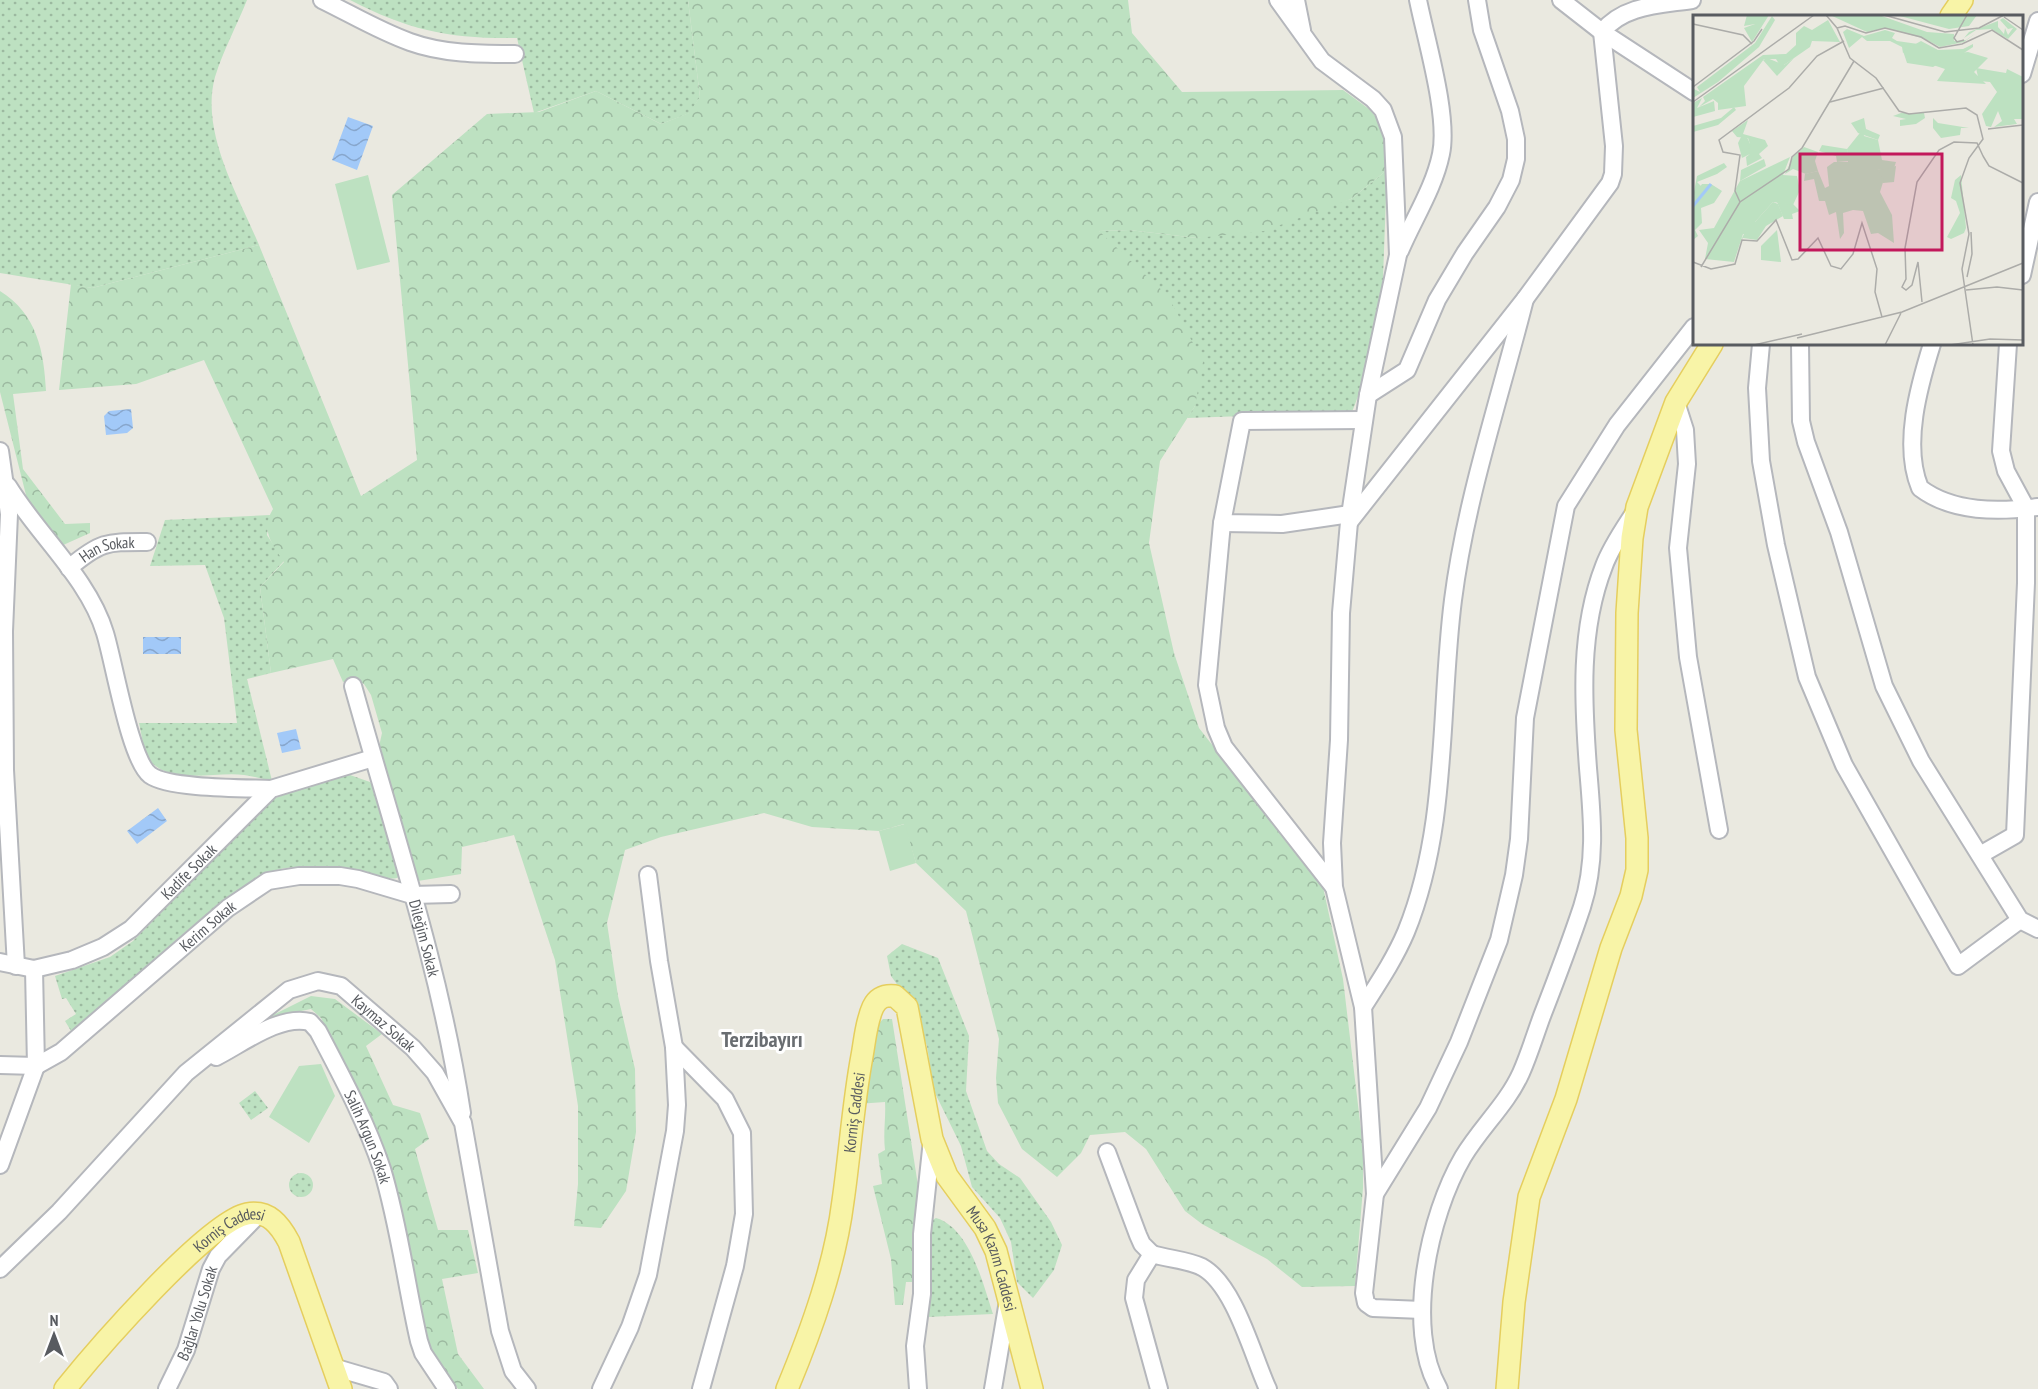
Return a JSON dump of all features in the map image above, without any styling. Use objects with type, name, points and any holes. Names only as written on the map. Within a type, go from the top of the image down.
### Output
[{"type":"main road","points":[[1952,15],[1962,0]]},
{"type":"main road","points":[[1507,1389],[1515,1291],[1528,1197],[1566,1099],[1611,948],[1631,896],[1637,870],[1637,838],[1626,730],[1627,613],[1632,538],[1637,507],[1676,402],[1711,345]]},
{"type":"main road","name":"Korniş Caddesi","points":[[787,1389],[812,1324],[839,1228],[852,1111],[864,1044],[874,1005],[879,998],[886,995],[895,996],[907,1007],[932,1139]]},
{"type":"main road","name":"Musa Kazım Caddesi","points":[[932,1139],[947,1176],[985,1228],[996,1251],[1009,1292],[1032,1389]]},
{"type":"main road","name":"Korniş Caddesi","points":[[65,1389],[113,1332],[211,1235],[236,1218],[258,1214],[277,1222],[289,1242],[341,1389]]},
{"type":"street","points":[[322,0],[396,36],[425,46],[461,53],[514,54]]},
{"type":"street","points":[[1278,0],[1304,37],[1336,74],[1373,99],[1383,110],[1393,137],[1398,255]]},
{"type":"street","points":[[1296,0],[1304,37]]},
{"type":"street","points":[[1418,0],[1438,101],[1442,151],[1433,182],[1398,255],[1364,420],[1349,518],[1341,613],[1339,740],[1332,843],[1334,887],[1363,1006],[1375,1194],[1364,1293],[1366,1303],[1373,1308],[1422,1310]]},
{"type":"street","points":[[1368,395],[1407,370],[1437,300],[1465,253],[1497,207],[1511,180],[1516,159],[1516,139],[1510,111],[1488,50],[1477,0]]},
{"type":"street","points":[[1561,0],[1602,32],[1693,91]]},
{"type":"street","points":[[1222,523],[1282,524],[1349,518],[1525,299],[1596,204],[1613,174],[1614,146],[1602,32],[1610,22],[1633,10],[1692,0]]},
{"type":"street","points":[[2023,71],[2038,21]]},
{"type":"street","points":[[2023,270],[2038,202]]},
{"type":"street","points":[[1363,1006],[1406,933],[1426,862],[1435,820],[1448,657],[1461,554],[1525,299]]},
{"type":"street","points":[[1375,1194],[1428,1108],[1464,1032],[1499,940],[1514,875],[1519,839],[1521,757],[1527,706],[1566,506],[1617,424],[1693,329]]},
{"type":"street","points":[[1761,345],[1757,388],[1759,433],[1770,514],[1807,677],[1839,755],[1958,966],[2020,920]]},
{"type":"street","points":[[1800,345],[1801,421],[1806,442],[1839,532],[1884,686],[1921,761],[2020,920],[2038,929]]},
{"type":"street","points":[[1932,345],[1915,400],[1915,471],[1920,488],[1938,499],[1965,507],[2032,508]]},
{"type":"street","points":[[1980,855],[2014,835],[2026,583],[2032,508],[2006,471],[2001,451],[2008,345]]},
{"type":"street","points":[[1676,402],[1685,430],[1687,464],[1678,548],[1688,657],[1719,830]]},
{"type":"street","points":[[1334,887],[1224,747],[1216,728],[1207,685],[1222,523],[1242,421],[1364,420]]},
{"type":"street","points":[[0,452],[6,483],[9,533],[4,621],[8,964]]},
{"type":"street","points":[[6,483],[39,532],[89,594],[102,621],[132,738],[143,770],[152,777],[172,783],[271,789]]},
{"type":"street","points":[[1439,1389],[1426,1363],[1422,1310],[1431,1247],[1448,1189],[1463,1157],[1502,1105],[1522,1071],[1589,882],[1593,826],[1587,744],[1586,639],[1603,568],[1637,507]]},
{"type":"street","name":"Han Sokak","points":[[69,568],[98,546],[110,542],[147,542]]},
{"type":"street","name":"Dileğim Sokak","points":[[353,686],[431,960],[453,1050],[463,1123]]},
{"type":"street","name":"Kadife Sokak","points":[[8,964],[34,969],[90,954],[124,934],[271,789],[373,758]]},
{"type":"street","points":[[601,1389],[639,1304],[657,1239],[675,1131],[677,1105],[674,1047],[659,961],[648,875]]},
{"type":"street","name":"Kerim Sokak","points":[[36,1066],[82,1035],[228,908],[268,881],[299,876],[340,876],[412,895],[450,894]]},
{"type":"street","points":[[0,1165],[36,1066],[34,969]]},
{"type":"street","name":"Kaymaz Sokak","points":[[0,1269],[59,1212],[186,1073],[289,990],[304,984],[330,982],[353,994],[424,1058],[463,1123],[500,1331],[513,1371],[527,1389]]},
{"type":"street","name":"Salih Argun Sokak","points":[[186,1073],[286,1023],[303,1020],[315,1026],[367,1130],[381,1168],[394,1213],[419,1341],[423,1353],[447,1389]]},
{"type":"street","points":[[674,1047],[725,1100],[742,1133],[744,1214],[735,1266],[701,1389]]},
{"type":"street","points":[[0,1065],[36,1066]]},
{"type":"street","points":[[918,1389],[915,1346],[922,1294],[922,1234],[932,1139]]},
{"type":"street","points":[[1107,1152],[1142,1244],[1152,1254],[1201,1266],[1215,1278],[1251,1344],[1268,1389]]},
{"type":"street","name":"Bağlar Yolu Sokak","points":[[167,1389],[186,1350],[211,1269],[218,1256],[258,1214]]},
{"type":"street","points":[[1152,1254],[1136,1280],[1134,1298],[1159,1389]]},
{"type":"street","points":[[993,1389],[1009,1292]]},
{"type":"street","points":[[333,1367],[384,1382],[389,1389]]},
{"type":"green space","points":[[0,0],[247,0],[215,77],[212,98],[213,119],[224,163],[259,245],[92,288],[0,273]]},
{"type":"green space","points":[[350,0],[688,0],[700,97],[690,113],[661,124],[596,91],[534,113],[517,38],[472,37],[431,31],[392,19]]},
{"type":"green space","points":[[688,0],[1128,0],[1132,33],[1182,92],[1343,90],[1369,109],[1381,123],[1386,142],[1387,170],[1351,199],[1264,231],[1197,238],[1129,230],[1099,231],[1168,296],[1203,362],[1195,406],[1160,461],[1149,543],[1174,653],[1199,728],[1323,887],[1343,979],[1363,1147],[1363,1188],[1355,1286],[1302,1287],[1267,1259],[1202,1224],[1185,1211],[1146,1149],[1125,1132],[1090,1135],[1081,1153],[1057,1177],[1022,1149],[998,1103],[996,1078],[999,1039],[966,911],[916,863],[904,824],[879,831],[812,827],[764,813],[661,837],[625,850],[607,923],[618,996],[635,1069],[636,1132],[626,1191],[601,1228],[574,1226],[578,1184],[578,1106],[555,960],[514,835],[462,847],[461,874],[418,881],[378,751],[382,733],[371,695],[364,684],[356,679],[343,682],[333,659],[271,673],[260,587],[284,562],[269,537],[269,517],[273,509],[204,360],[136,384],[59,390],[71,284],[92,288],[259,245],[361,496],[417,460],[392,195],[487,114],[539,112],[596,91],[661,124],[689,113],[700,97]]},
{"type":"green space","points":[[1387,170],[1382,305],[1365,378],[1352,412],[1187,418],[1195,406],[1099,231],[1129,230],[1197,238],[1351,199]]},
{"type":"green space","points":[[368,175],[390,262],[357,270],[335,184]]},
{"type":"green space","points":[[0,291],[13,300],[30,322],[43,362],[46,391],[13,394],[23,469],[65,524],[90,523],[90,533],[61,546],[27,499],[0,392]]},
{"type":"green space","points":[[270,515],[267,535],[284,561],[260,587],[271,673],[247,679],[272,781],[247,775],[196,776],[172,774],[161,770],[152,763],[147,755],[139,723],[237,723],[224,618],[205,565],[150,566],[165,520]]},
{"type":"green space","points":[[350,775],[370,782],[374,788],[399,877],[389,878],[341,868],[318,867],[286,868],[264,875],[237,891],[177,940],[74,1036],[65,1021],[76,1014],[66,998],[62,999],[55,976],[110,957],[133,941],[273,799],[316,782]]},
{"type":"green space","points":[[905,824],[916,863],[890,871],[879,831]]},
{"type":"green space","points":[[902,944],[938,958],[969,1036],[966,1091],[987,1151],[999,1164],[1020,1178],[1051,1222],[1062,1245],[1054,1270],[1033,1298],[1017,1282],[1011,1242],[1000,1218],[972,1187],[961,1146],[934,1091],[927,1046],[912,1005],[891,976],[887,956]]},
{"type":"green space","points":[[311,996],[335,999],[382,1034],[366,1046],[393,1105],[420,1113],[429,1139],[415,1149],[438,1230],[468,1230],[478,1273],[442,1279],[458,1354],[484,1389],[458,1389],[435,1359],[428,1341],[406,1233],[378,1133],[321,1018],[311,1009],[267,1018]]},
{"type":"green space","points":[[883,1019],[892,1019],[919,1192],[912,1282],[906,1282],[903,1305],[895,1305],[891,1259],[873,1186],[882,1184],[878,1154],[885,1150],[885,1102],[857,1104],[876,1026]]},
{"type":"green space","points":[[321,1064],[335,1096],[309,1143],[269,1117],[299,1066]]},
{"type":"green space","points":[[255,1091],[268,1108],[251,1120],[239,1103]]},
{"type":"green space","points":[[301,1173],[310,1176],[313,1185],[310,1194],[301,1197],[292,1194],[289,1185],[292,1176]]},
{"type":"green space","points":[[936,1218],[948,1224],[958,1233],[974,1258],[993,1314],[927,1317],[927,1234],[931,1221]]},
{"type":"water","points":[[348,117],[373,126],[357,170],[332,160]]},
{"type":"water","points":[[131,409],[133,428],[127,433],[106,435],[104,416],[109,411]]},
{"type":"water","points":[[143,637],[181,637],[181,654],[143,654]]},
{"type":"water","points":[[296,729],[301,749],[282,753],[277,733]]},
{"type":"water","points":[[158,808],[167,821],[137,844],[127,831]]},
{"type":"district","name":"Terzibayırı","points":[[762,1039]]}]
